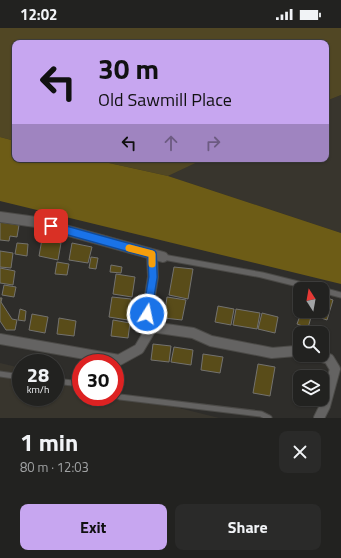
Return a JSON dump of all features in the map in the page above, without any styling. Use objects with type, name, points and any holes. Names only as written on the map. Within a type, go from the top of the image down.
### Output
[{"type":"street","points":[[0,217],[36,222],[164,257]]},
{"type":"street","points":[[152,254],[153,277],[147,314],[152,327]]},
{"type":"street","points":[[0,339],[119,360],[139,349],[152,327]]},
{"type":"street","points":[[152,327],[194,333],[211,341],[272,353],[293,351]]},
{"type":"street","points":[[319,418],[325,406],[338,368],[329,359]]},
{"type":"lane","points":[[164,257],[262,275],[293,283]]},
{"type":"lane","points":[[329,292],[341,295]]},
{"type":"lane","points":[[0,374],[12,376]]},
{"type":"lane","points":[[124,397],[261,414],[269,418]]},
{"type":"shaded area","points":[[0,28],[341,28],[341,95],[329,100],[329,40],[12,40],[12,140],[0,137]]},
{"type":"shaded area","points":[[341,95],[341,233],[168,176],[197,162],[329,162],[329,100]]},
{"type":"shaded area","points":[[0,137],[12,140],[12,162],[105,162],[168,176],[341,233],[341,284],[0,201]]},
{"type":"shaded area","points":[[105,162],[198,162],[168,176]]},
{"type":"shaded area","points":[[0,363],[12,366],[12,406],[64,406],[64,379],[72,381],[72,406],[124,406],[124,394],[219,418],[0,418]]},
{"type":"building","points":[[0,222],[19,225],[17,237],[10,236],[9,241],[0,240]]},
{"type":"building","points":[[42,239],[61,243],[58,260],[39,256]]},
{"type":"building","points":[[17,243],[28,244],[27,256],[15,254]]},
{"type":"building","points":[[72,243],[92,247],[88,263],[69,260]]},
{"type":"building","points":[[0,251],[13,253],[11,268],[0,267]]},
{"type":"building","points":[[91,257],[98,258],[96,269],[89,268]]},
{"type":"building","points":[[57,262],[69,264],[67,275],[55,274]]},
{"type":"building","points":[[111,265],[122,267],[121,273],[110,272]]},
{"type":"building","points":[[174,267],[193,269],[188,299],[169,295]]},
{"type":"building","points":[[0,268],[15,271],[13,285],[0,283]]},
{"type":"building","points":[[116,274],[135,277],[132,297],[113,294]]},
{"type":"building","points":[[4,285],[16,287],[14,297],[2,295]]},
{"type":"building","points":[[112,297],[131,299],[128,320],[109,317]]},
{"type":"building","points":[[167,297],[186,300],[182,320],[164,318]]},
{"type":"building","points":[[0,298],[2,298],[1,302],[12,319],[17,320],[15,330],[6,330],[0,321]]},
{"type":"building","points":[[329,299],[333,300],[329,313]]},
{"type":"building","points":[[218,306],[234,309],[231,325],[215,322]]},
{"type":"building","points":[[20,309],[26,311],[25,321],[18,320]]},
{"type":"building","points":[[236,309],[260,313],[257,329],[233,325]]},
{"type":"building","points":[[262,313],[278,317],[275,333],[258,329]]},
{"type":"building","points":[[32,314],[48,317],[45,333],[29,330]]},
{"type":"building","points":[[59,318],[76,321],[74,336],[57,334]]},
{"type":"building","points":[[299,318],[311,318],[309,326],[297,324]]},
{"type":"building","points":[[113,320],[130,323],[128,338],[111,336]]},
{"type":"building","points":[[153,344],[171,346],[169,362],[151,360]]},
{"type":"building","points":[[174,347],[193,350],[191,365],[171,362]]},
{"type":"building","points":[[203,354],[223,357],[220,373],[201,370]]},
{"type":"building","points":[[258,364],[275,367],[270,396],[253,393]]},
{"type":"slow traffic","points":[[129,248],[152,254],[152,264]]},
{"type":"route","points":[[51,226],[152,254],[153,277],[147,314]]}]
